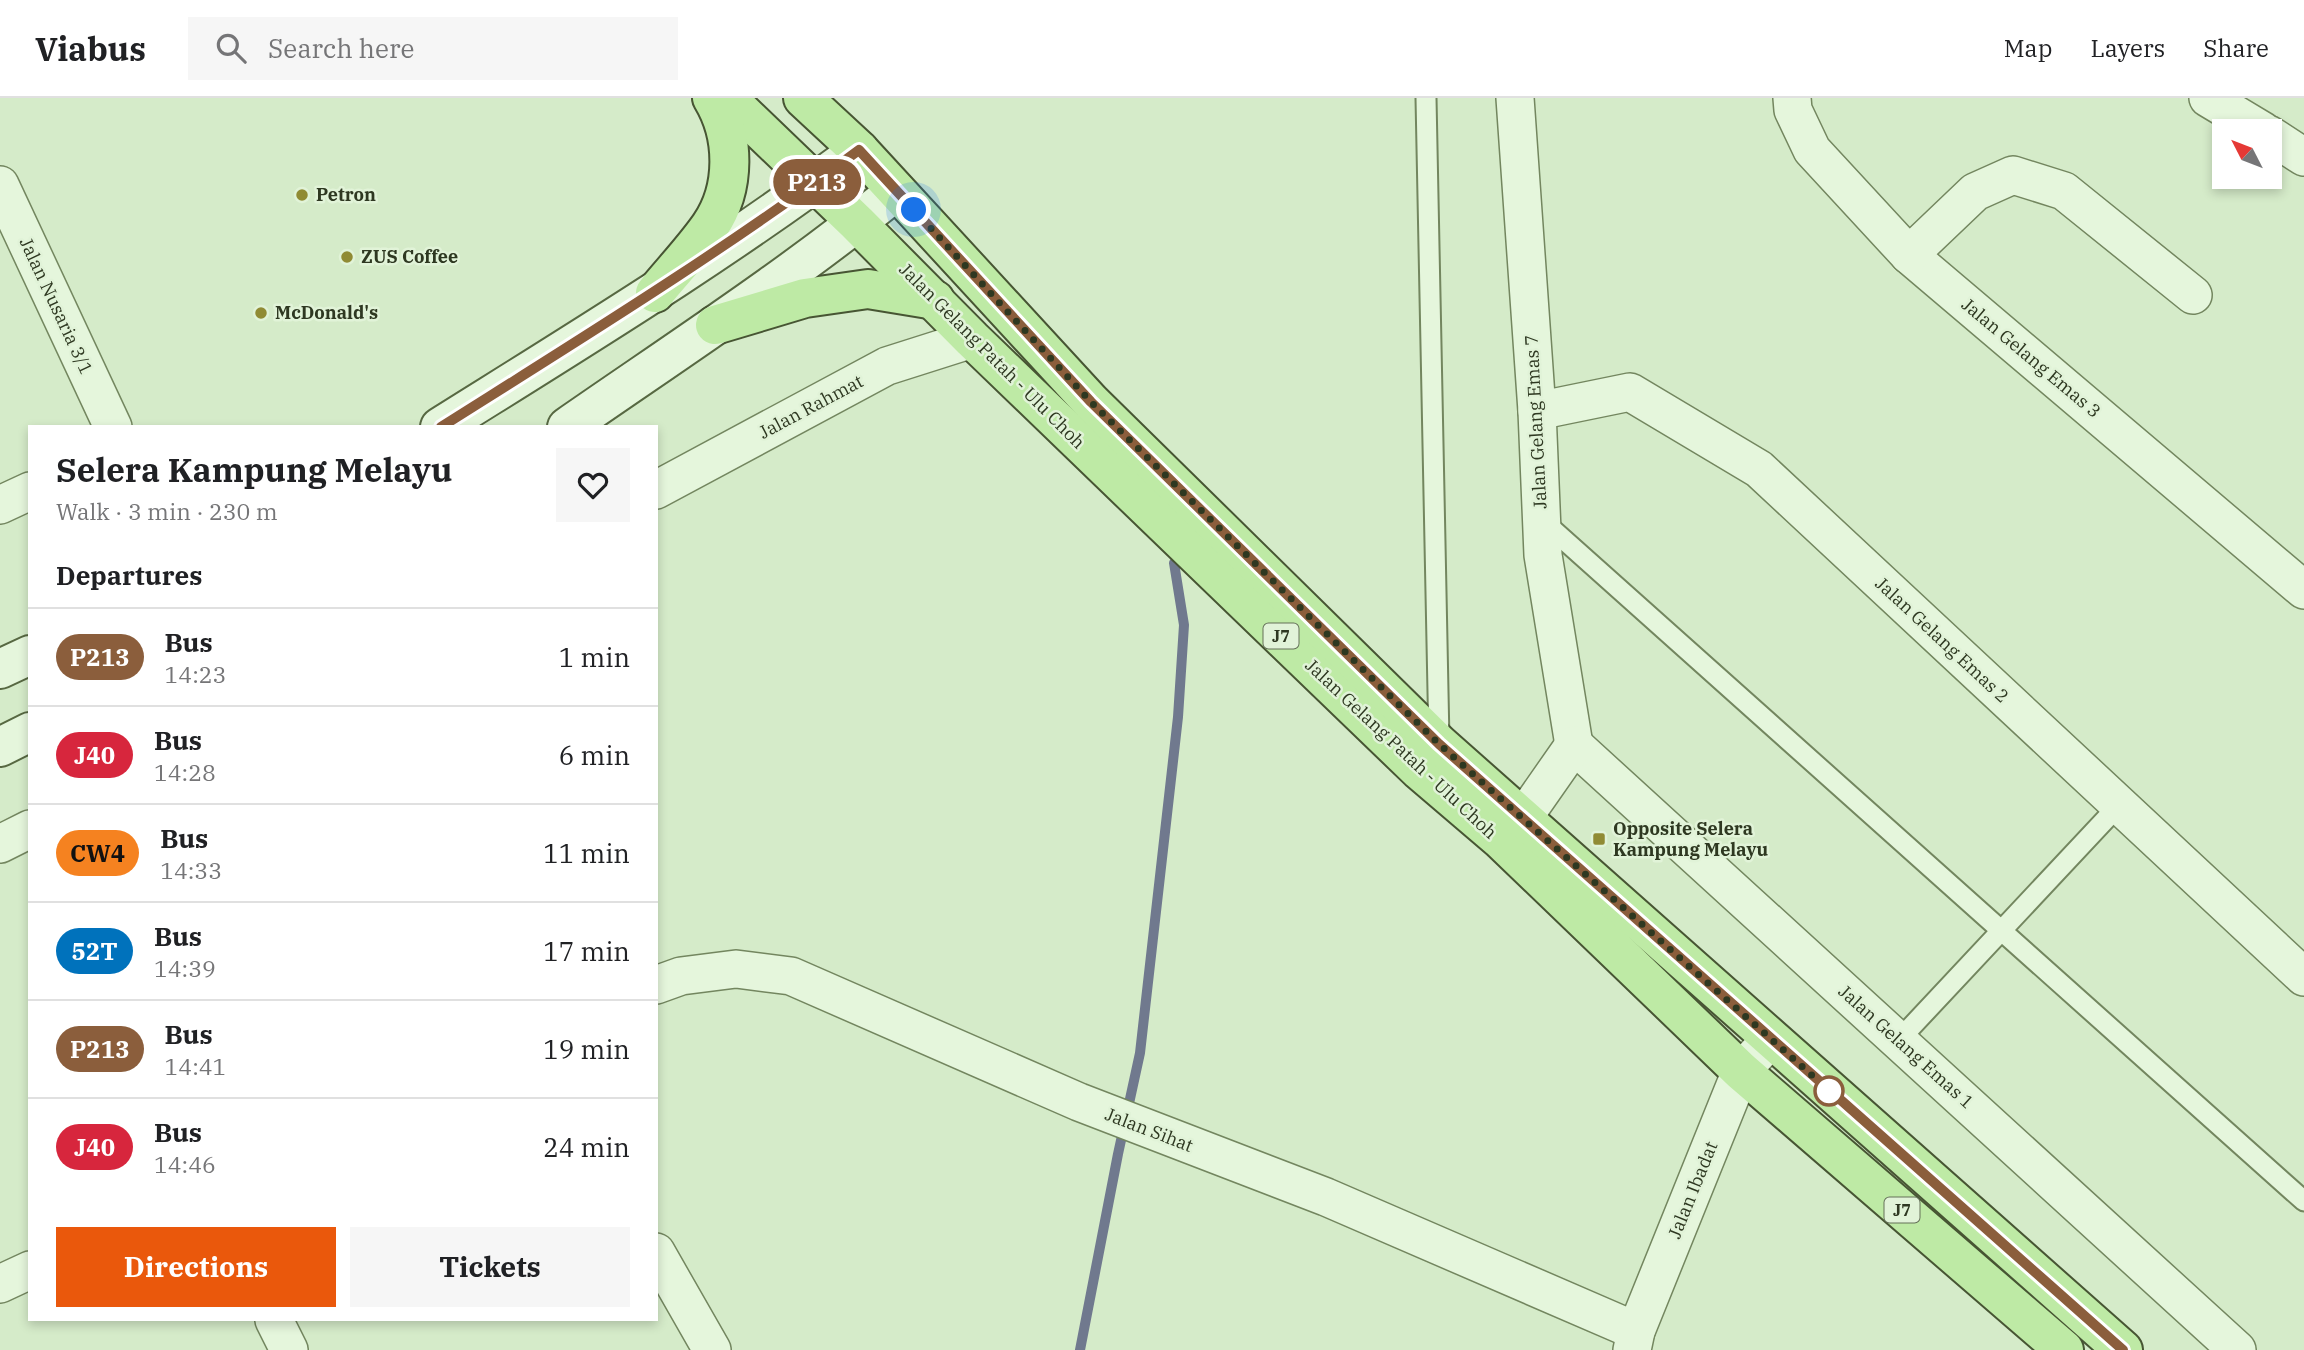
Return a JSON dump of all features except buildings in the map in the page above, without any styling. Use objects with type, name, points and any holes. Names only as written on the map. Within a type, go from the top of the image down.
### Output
[{"type":"main road","points":[[655,293],[711,224],[726,189],[730,154],[721,113],[712,98]]},
{"type":"main road","name":"Jalan Gelang Patah - Ulu Choh","points":[[727,98],[972,339],[1429,757],[1512,829],[1771,1040],[2123,1350]]},
{"type":"main road","name":"Jalan Gelang Patah - Ulu Choh","points":[[803,98],[859,150],[1091,402],[1429,757]]},
{"type":"main road","points":[[443,425],[655,293],[816,183],[859,150]]},
{"type":"main road","points":[[570,425],[715,325],[897,191]]},
{"type":"main road","points":[[715,325],[805,298],[868,289],[935,300]]},
{"type":"main road","points":[[0,669],[28,656]]},
{"type":"main road","points":[[0,747],[28,733]]},
{"type":"main road","name":"Jalan Gelang Patah - Ulu Choh","points":[[1512,829],[1741,1071],[2064,1350]]},
{"type":"street","name":"Jalan Gelang Emas 7","points":[[1515,98],[1543,555],[1574,745]]},
{"type":"street","name":"Jalan Gelang Emas 3","points":[[1792,98],[1793,110],[1812,150],[1909,255],[2304,590]]},
{"type":"street","points":[[2208,98],[2243,119]]},
{"type":"street","points":[[2282,143],[2304,157]]},
{"type":"street","points":[[1909,255],[1975,192],[2013,175],[2064,191],[2193,295]]},
{"type":"street","name":"Jalan Nusaria 3/1","points":[[0,185],[10,235],[112,425]]},
{"type":"street","name":"Jalan Rahmat","points":[[658,489],[887,366],[972,339]]},
{"type":"street","name":"Jalan Gelang Emas 2","points":[[1536,411],[1630,392],[1759,469],[2304,977]]},
{"type":"street","points":[[0,505],[28,492]]},
{"type":"street","points":[[1512,829],[1574,745]]},
{"type":"street","name":"Jalan Gelang Emas 1","points":[[1574,745],[2237,1350]]},
{"type":"street","points":[[0,844],[28,830]]},
{"type":"street","name":"Jalan Sihat","points":[[658,984],[681,976],[736,969],[791,976],[1079,1102],[1326,1197],[1634,1340]]},
{"type":"street","name":"Jalan Ibadat","points":[[1634,1340],[1741,1071],[1771,1040]]},
{"type":"street","points":[[658,1256],[712,1350]]},
{"type":"street","points":[[0,1284],[28,1271]]},
{"type":"street","points":[[274,1321],[289,1350]]},
{"type":"lane","points":[[1426,98],[1429,757]]},
{"type":"lane","points":[[1542,520],[2304,1201]]},
{"type":"lane","points":[[1898,1041],[2119,805]]},
{"type":"waterway","points":[[1080,1350],[1140,1053],[1178,717],[1184,625],[1174,563]]},
{"type":"bus line","name":"P213","points":[[444,425],[655,293],[816,183],[859,150],[1091,402],[1439,744],[2123,1350]]},
{"type":"place","name":"Petron","points":[[302,195]]},
{"type":"place","name":"ZUS Coffee","points":[[347,257]]},
{"type":"place","name":"McDonald's","points":[[261,313]]},
{"type":"place","name":"Opposite Selera Kampung Melayu","points":[[1599,839]]},
{"type":"route","points":[[914,210],[1091,402],[1439,744],[1833,1094],[1829,1091]]}]
